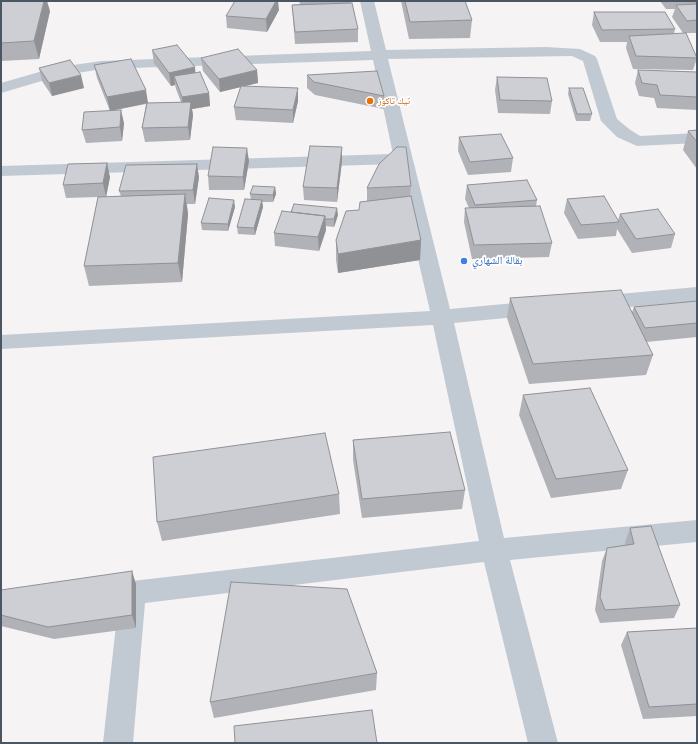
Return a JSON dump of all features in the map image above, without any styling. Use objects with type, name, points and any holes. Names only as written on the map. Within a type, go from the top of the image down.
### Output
[{"type":"street","points":[[367,1],[378,55],[442,317],[494,550],[544,743]]},
{"type":"street","points":[[1,88],[53,73],[101,65],[378,55],[546,51],[575,52],[590,59],[609,121],[623,133],[637,141],[697,138]]},
{"type":"street","points":[[1,171],[403,158]]},
{"type":"street","points":[[578,305],[697,294]]},
{"type":"street","points":[[1,342],[442,317],[554,307]]},
{"type":"street","points":[[86,598],[132,594],[494,550],[697,531]]},
{"type":"street","points":[[118,743],[132,594]]},
{"type":"building","points":[[1,1],[44,1],[34,41],[1,43]]},
{"type":"building","points":[[235,1],[276,1],[266,19],[226,16]]},
{"type":"building","points":[[405,1],[465,1],[472,20],[410,22]]},
{"type":"building","points":[[352,3],[358,29],[295,32],[292,5]]},
{"type":"building","points":[[697,4],[697,20],[687,21],[676,5]]},
{"type":"building","points":[[594,12],[665,12],[675,29],[602,30]]},
{"type":"building","points":[[686,33],[697,58],[636,56],[629,36]]},
{"type":"building","points":[[177,45],[195,67],[169,73],[152,50]]},
{"type":"building","points":[[238,49],[257,70],[219,79],[201,58]]},
{"type":"building","points":[[131,59],[146,90],[107,97],[94,65]]},
{"type":"building","points":[[70,60],[81,75],[49,83],[39,68]]},
{"type":"building","points":[[638,70],[697,72],[697,97],[660,95],[657,85],[642,83]]},
{"type":"building","points":[[377,71],[384,96],[314,82],[307,75]]},
{"type":"building","points":[[200,72],[209,93],[182,97],[174,76]]},
{"type":"building","points":[[497,77],[547,78],[552,101],[500,100]]},
{"type":"building","points":[[241,86],[298,88],[293,110],[234,107]]},
{"type":"building","points":[[569,88],[583,88],[592,114],[577,114]]},
{"type":"building","points":[[191,102],[188,127],[142,128],[147,103]]},
{"type":"building","points":[[121,110],[120,127],[82,130],[84,112]]},
{"type":"building","points":[[697,130],[697,142],[688,131]]},
{"type":"building","points":[[501,134],[513,158],[470,162],[459,137]]},
{"type":"building","points":[[310,146],[342,147],[337,188],[303,187]]},
{"type":"building","points":[[213,147],[247,148],[243,177],[208,176]]},
{"type":"building","points":[[397,147],[406,147],[411,186],[367,188],[379,164]]},
{"type":"building","points":[[107,163],[103,183],[63,185],[68,164]]},
{"type":"building","points":[[197,164],[193,190],[119,191],[126,165]]},
{"type":"building","points":[[527,180],[537,200],[475,205],[467,185]]},
{"type":"building","points":[[253,186],[275,187],[273,195],[250,194]]},
{"type":"building","points":[[185,194],[178,263],[84,266],[98,197]]},
{"type":"building","points":[[411,196],[421,240],[338,254],[336,240],[346,211],[359,210],[360,202]]},
{"type":"building","points":[[604,196],[619,222],[581,225],[567,199]]},
{"type":"building","points":[[209,198],[234,200],[228,224],[201,223]]},
{"type":"building","points":[[245,199],[262,200],[254,228],[237,227]]},
{"type":"building","points":[[294,204],[337,208],[334,219],[325,219],[325,216],[291,212]]},
{"type":"building","points":[[540,206],[552,243],[474,245],[465,208]]},
{"type":"building","points":[[658,209],[675,234],[636,239],[620,214]]},
{"type":"building","points":[[282,211],[325,216],[318,237],[274,233]]},
{"type":"building","points":[[621,290],[653,355],[533,364],[510,298]]},
{"type":"building","points":[[697,301],[697,323],[645,328],[634,307]]},
{"type":"building","points":[[590,388],[628,470],[556,479],[523,395]]},
{"type":"building","points":[[450,432],[465,490],[362,499],[353,440]]},
{"type":"building","points":[[325,433],[339,494],[157,522],[153,457]]},
{"type":"building","points":[[651,526],[680,605],[605,610],[600,597],[607,548],[634,544],[630,528]]},
{"type":"building","points":[[132,571],[132,615],[48,627],[1,615],[1,590]]},
{"type":"building","points":[[231,582],[347,589],[377,673],[210,702]]},
{"type":"building","points":[[697,628],[697,704],[649,707],[627,632]]},
{"type":"building","points":[[372,710],[377,743],[235,743],[234,726]]},
{"type":"place","name":"تيك تاكوز","points":[[370,101]]},
{"type":"place","name":"بقالة الشهاري","points":[[464,261]]}]
